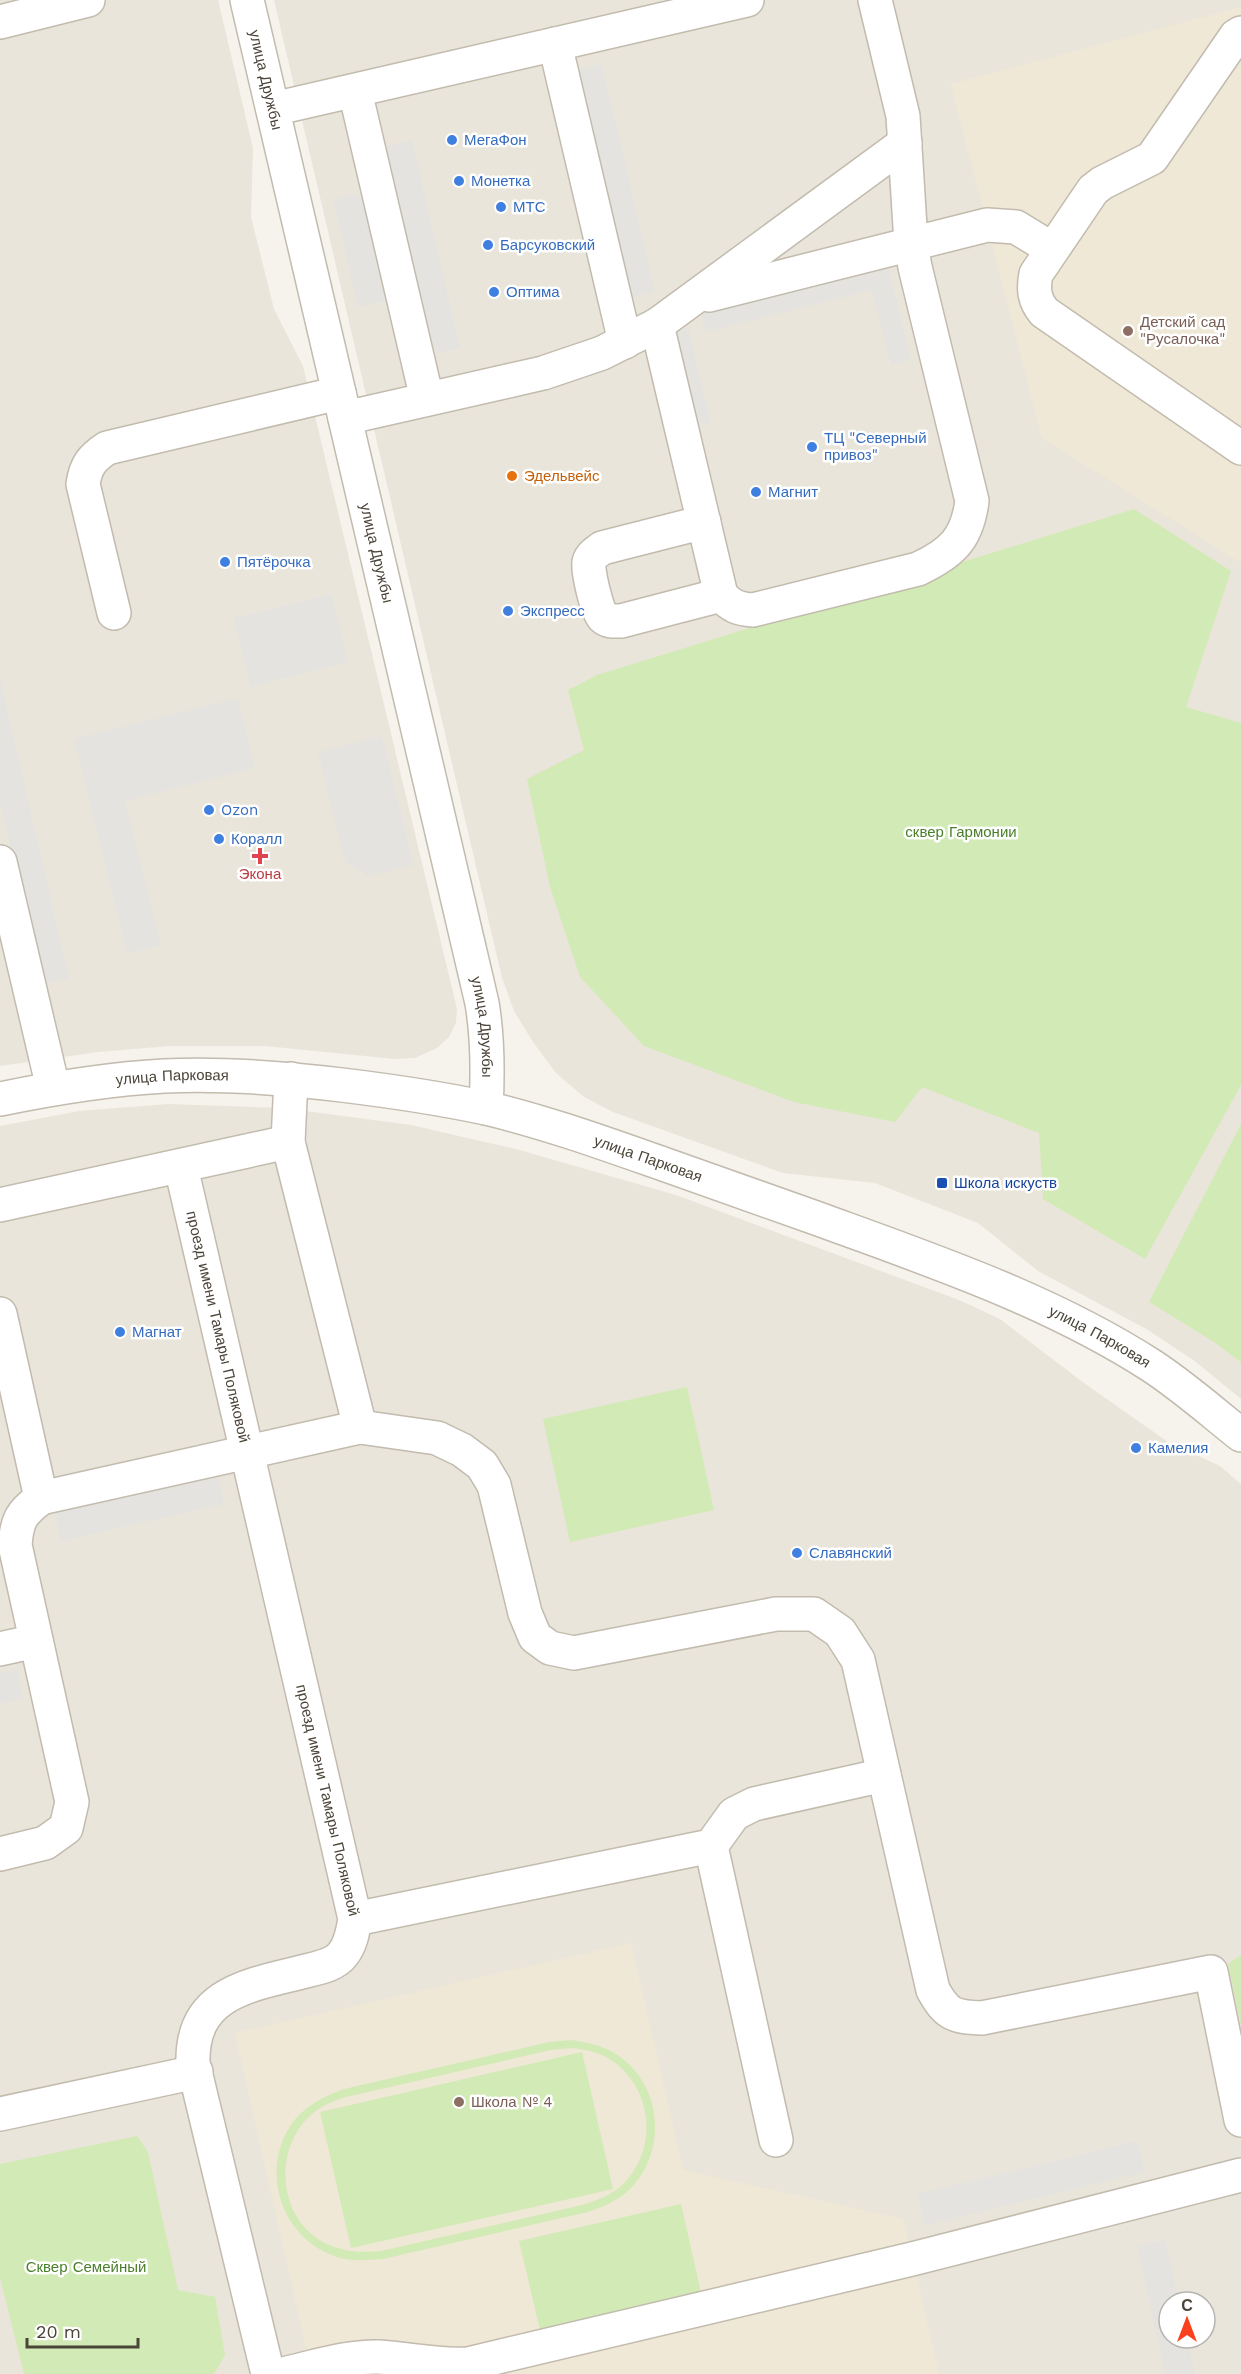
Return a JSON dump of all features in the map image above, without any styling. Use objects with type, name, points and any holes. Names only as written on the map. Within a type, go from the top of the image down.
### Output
[{"type":"street","points":[[0,22],[88,0]]},
{"type":"street","name":"улица Дружбы","points":[[247,0],[482,1003],[488,1036],[489,1066],[486,1108]]},
{"type":"street","points":[[273,109],[747,0]]},
{"type":"street","points":[[657,325],[721,595],[739,609],[753,610],[918,569],[940,558],[958,542],[969,521],[972,501],[915,267],[911,243],[903,116],[875,0]]},
{"type":"street","points":[[1241,33],[1236,36],[1152,158],[1102,183],[1093,190],[1036,274],[1033,288],[1036,303],[1044,312],[1241,448]]},
{"type":"street","points":[[555,44],[625,342]]},
{"type":"street","points":[[355,91],[427,399]]},
{"type":"street","points":[[114,613],[83,484],[85,471],[91,458],[107,448],[342,405],[427,399],[543,373],[602,353],[657,325],[905,143]]},
{"type":"street","points":[[692,299],[987,225],[1016,227],[1052,249]]},
{"type":"street","points":[[704,522],[602,548],[589,562],[589,570],[600,612],[610,621],[621,621],[721,595]]},
{"type":"street","points":[[0,862],[53,1089]]},
{"type":"street","name":"улица Парковая","points":[[0,1098],[109,1080],[166,1076],[225,1076],[291,1079],[402,1093],[486,1108],[584,1136],[890,1245],[1008,1292],[1058,1315],[1152,1366],[1198,1399],[1241,1436]]},
{"type":"street","points":[[291,1079],[288,1142],[360,1427]]},
{"type":"street","points":[[0,1204],[288,1142]]},
{"type":"street","name":"проезд имени Тамары Поляковой","points":[[180,1167],[355,1919],[351,1938],[343,1955],[327,1965],[246,1986],[218,2000],[203,2019],[193,2042],[196,2072],[268,2374]]},
{"type":"street","points":[[0,1314],[41,1498]]},
{"type":"street","points":[[0,1854],[45,1843],[66,1828],[72,1802],[15,1545],[16,1528],[24,1510],[41,1498],[360,1427],[437,1438],[462,1449],[482,1465],[494,1485],[525,1613],[535,1637],[550,1648],[574,1653],[776,1614],[814,1614],[840,1632],[858,1660],[933,1990],[942,2007],[958,2017],[982,2018],[1211,1972],[1241,2120]]},
{"type":"street","points":[[0,1649],[36,1641]]},
{"type":"street","points":[[355,1919],[711,1846],[734,1814],[754,1804],[884,1775]]},
{"type":"street","points":[[711,1846],[776,2140]]},
{"type":"street","points":[[0,2114],[196,2072]]},
{"type":"street","points":[[283,2374],[358,2358],[402,2367],[468,2364],[912,2259],[1241,2175]]},
{"type":"shaded area","points":[[0,0],[218,0],[253,148],[251,217],[274,309],[303,366],[457,1009],[456,1023],[449,1037],[437,1048],[415,1058],[395,1059],[265,1046],[170,1046],[98,1052],[0,1066]]},
{"type":"shaded area","points":[[274,0],[1241,0],[1241,1399],[1196,1362],[1148,1330],[1038,1271],[978,1223],[875,1183],[783,1173],[613,1112],[584,1097],[556,1073],[533,1042],[514,1011],[502,978]]},
{"type":"shaded area","name":"Детский сад \"Русалочка\"","points":[[1241,7],[1241,563],[1042,438],[951,84]]},
{"type":"shaded area","points":[[602,64],[655,292],[630,298],[577,70]]},
{"type":"shaded area","points":[[412,140],[460,348],[428,356],[380,148]]},
{"type":"shaded area","points":[[365,192],[390,300],[358,307],[333,200]]},
{"type":"shaded area","points":[[888,265],[911,360],[891,365],[872,290],[705,332],[700,312]]},
{"type":"shaded area","points":[[688,328],[711,422],[691,427],[667,333]]},
{"type":"shaded area","points":[[331,594],[348,662],[250,687],[234,618]]},
{"type":"shaded area","points":[[0,678],[69,978],[42,985],[0,804]]},
{"type":"shaded area","points":[[238,698],[255,768],[125,801],[161,945],[127,954],[74,739]]},
{"type":"shaded area","points":[[382,736],[414,865],[368,876],[345,862],[318,752]]},
{"type":"shaded area","points":[[168,1104],[283,1108],[411,1125],[516,1149],[676,1195],[959,1300],[1000,1319],[1084,1383],[1168,1442],[1220,1466],[1241,1484],[1241,2374],[0,2374],[0,1126],[79,1111]]},
{"type":"shaded area","points":[[217,1473],[224,1504],[61,1541],[54,1510]]},
{"type":"shaded area","points":[[17,1669],[23,1699],[0,1704],[0,1673]]},
{"type":"shaded area","name":"Школа № 4","points":[[631,1943],[683,2170],[903,2219],[939,2374],[312,2374],[235,2033]]},
{"type":"shaded area","points":[[1137,2141],[1145,2172],[925,2225],[917,2194]]},
{"type":"shaded area","points":[[1165,2240],[1176,2290],[1157,2290],[1157,2337],[1137,2246]]},
{"type":"shaded area","points":[[1160,2350],[1190,2350],[1195,2374],[1165,2374]]},
{"type":"green space","name":"сквер Гармонии","points":[[1134,509],[1231,571],[1186,707],[1241,723],[1241,1085],[1145,1259],[1043,1199],[1039,1133],[922,1087],[895,1122],[794,1102],[644,1046],[580,977],[550,887],[527,779],[584,750],[568,690],[597,675]]},
{"type":"green space","points":[[1241,1124],[1241,1362],[1214,1342],[1149,1302]]},
{"type":"green space","points":[[687,1387],[714,1510],[570,1542],[543,1419]]},
{"type":"green space","points":[[1241,1955],[1241,2025],[1228,1964]]},
{"type":"green space","points":[[572,2040],[606,2048],[632,2067],[651,2100],[655,2119],[650,2157],[642,2174],[620,2197],[588,2212],[383,2259],[354,2260],[337,2257],[319,2249],[303,2236],[291,2221],[282,2204],[277,2185],[277,2166],[281,2147],[289,2128],[313,2104],[344,2089],[549,2042]],"holes":[[[572,2048],[597,2053],[611,2060],[636,2086],[643,2103],[646,2137],[642,2155],[634,2171],[622,2185],[610,2194],[586,2204],[373,2252],[351,2251],[323,2242],[308,2231],[297,2217],[289,2200],[286,2182],[286,2164],[290,2146],[298,2130],[314,2112],[322,2107],[346,2097],[551,2050]]]},
{"type":"green space","points":[[582,2052],[613,2189],[351,2248],[320,2112]]},
{"type":"green space","name":"Сквер Семейный","points":[[137,2136],[148,2152],[178,2290],[215,2297],[225,2355],[214,2374],[24,2374],[0,2278],[0,2164]]},
{"type":"green space","points":[[681,2204],[702,2297],[541,2334],[519,2241]]},
{"type":"place","name":"МегаФон","points":[[452,140]]},
{"type":"place","name":"Монетка","points":[[459,181]]},
{"type":"place","name":"МТС","points":[[501,207]]},
{"type":"place","name":"Барсуковский","points":[[488,245]]},
{"type":"place","name":"Оптима","points":[[494,292]]},
{"type":"place","name":"Детский сад \"Русалочка\"","points":[[1128,331]]},
{"type":"place","name":"ТЦ \"Северный привоз\"","points":[[812,447]]},
{"type":"place","name":"Эдельвейс","points":[[512,476]]},
{"type":"place","name":"Магнит","points":[[756,492]]},
{"type":"place","name":"Пятёрочка","points":[[225,562]]},
{"type":"place","name":"Экспресс","points":[[508,611]]},
{"type":"place","name":"Ozon","points":[[209,810]]},
{"type":"place","name":"Коралл","points":[[219,839]]},
{"type":"place","name":"Экона","points":[[260,856]]},
{"type":"place","name":"Школа искуств","points":[[942,1183]]},
{"type":"place","name":"Магнат","points":[[120,1332]]},
{"type":"place","name":"Камелия","points":[[1136,1448]]},
{"type":"place","name":"Славянский","points":[[797,1553]]},
{"type":"place","name":"Школа № 4","points":[[459,2102]]}]
